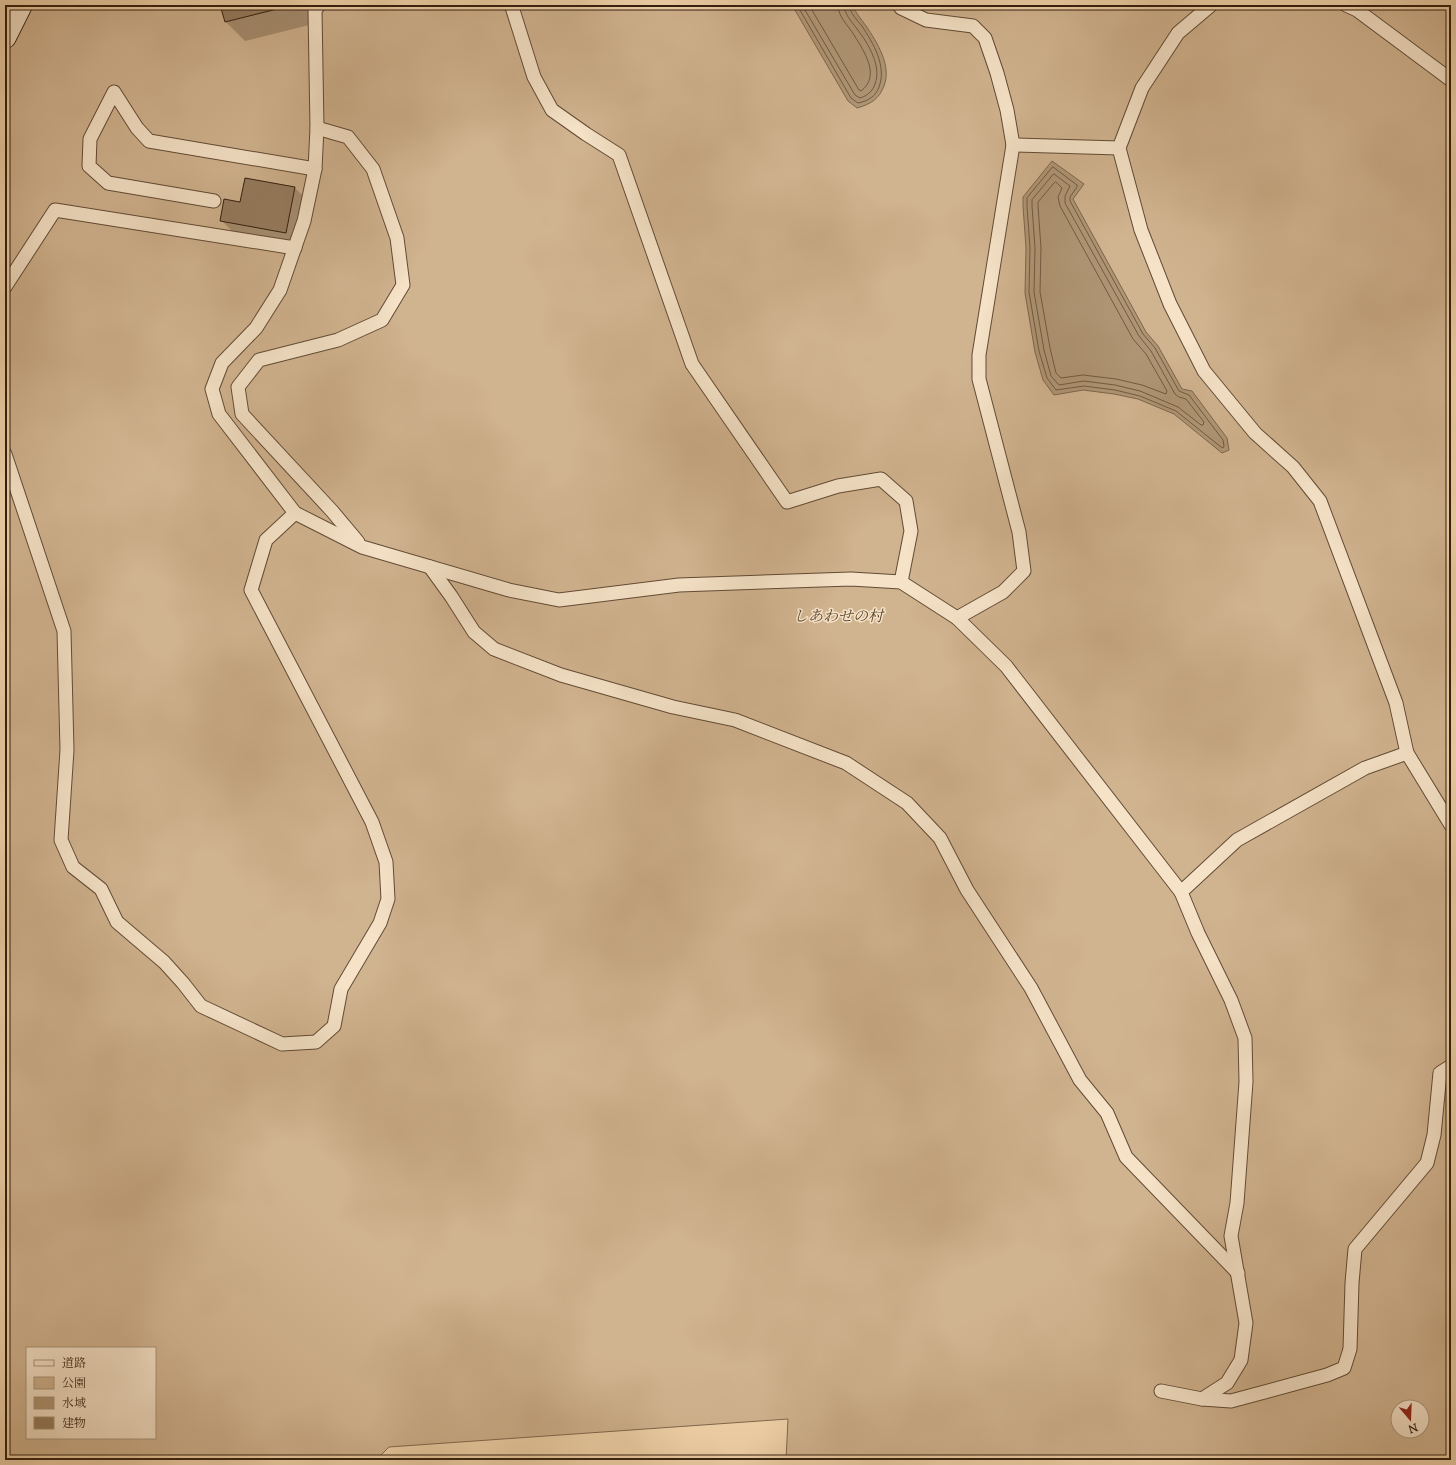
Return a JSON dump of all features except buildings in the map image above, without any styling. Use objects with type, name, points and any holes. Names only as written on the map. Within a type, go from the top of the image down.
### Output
[{"type":"street","points":[[5,37],[22,5]]},
{"type":"lane","points":[[319,5],[315,10],[317,128],[314,169],[304,220],[280,290],[256,328],[222,363],[212,389],[219,414],[295,513],[362,547],[509,590],[559,600],[679,585],[851,579],[901,582],[957,618],[1006,666],[1181,892],[1198,933],[1231,1000],[1245,1038],[1246,1082],[1237,1203],[1231,1236],[1246,1322],[1241,1360],[1227,1383],[1202,1399]]},
{"type":"lane","points":[[510,5],[512,7],[534,77],[552,110],[618,155],[692,364],[788,502],[838,486],[881,479],[906,501],[911,531],[901,582]]},
{"type":"lane","points":[[899,5],[901,8],[926,20],[974,26],[985,38],[997,72],[1007,110],[1013,145],[978,355],[980,379],[1019,532],[1024,571],[1003,592],[957,618]]},
{"type":"lane","points":[[1211,5],[1178,33],[1142,88],[1119,148],[1141,230],[1170,304],[1204,371],[1255,433],[1293,467],[1320,501],[1396,703],[1407,753],[1451,825]]},
{"type":"lane","points":[[1346,5],[1357,10],[1451,80]]},
{"type":"lane","points":[[214,201],[108,182],[89,166],[90,139],[114,92],[137,128],[149,142],[314,169]]},
{"type":"lane","points":[[317,128],[348,137],[373,169],[397,238],[403,285],[382,320],[338,340],[259,360],[238,387],[242,414],[332,511],[362,547]]},
{"type":"lane","points":[[1013,145],[1119,148]]},
{"type":"lane","points":[[5,287],[55,210],[295,248]]},
{"type":"lane","points":[[5,454],[64,631],[67,750],[61,840],[73,867],[101,889],[117,922],[164,962],[201,1006],[282,1044],[316,1042],[334,1026],[341,989],[380,923],[388,899],[386,862],[372,822],[252,590],[266,540],[295,513]]},
{"type":"lane","points":[[430,567],[452,596],[474,632],[494,649],[561,675],[673,707],[735,720],[846,763],[907,803],[940,838],[967,890],[1031,988],[1080,1080],[1107,1113],[1126,1157],[1238,1273]]},
{"type":"lane","points":[[1181,892],[1237,840],[1366,768],[1407,753]]},
{"type":"lane","points":[[1162,1391],[1202,1399],[1231,1401],[1327,1375],[1344,1368],[1350,1349],[1352,1283],[1355,1249],[1427,1163],[1434,1135],[1440,1073],[1451,1066]]},
{"type":"green space","name":"しあわせの村","points":[[5,5],[1451,5],[1451,1460],[786,1460],[788,1419],[389,1447],[376,1460],[5,1460]]},
{"type":"water","points":[[792,5],[852,5],[875,39],[885,62],[886,78],[884,86],[877,98],[866,105],[857,108],[848,101]]},
{"type":"water","points":[[1052,161],[1084,184],[1073,199],[1146,332],[1158,346],[1182,389],[1192,391],[1227,438],[1229,450],[1222,453],[1174,414],[1138,399],[1083,390],[1054,395],[1043,380],[1035,352],[1025,293],[1026,248],[1023,197]]}]
